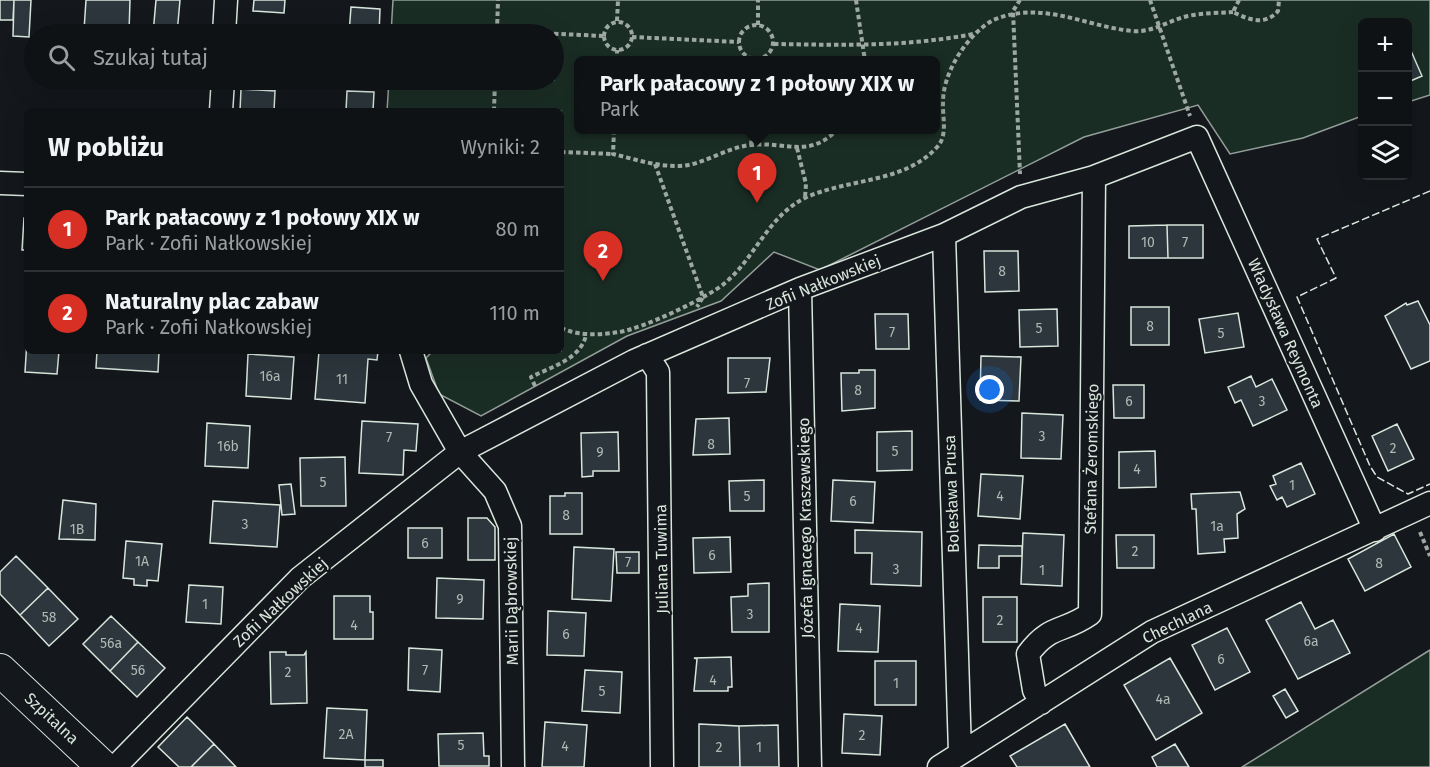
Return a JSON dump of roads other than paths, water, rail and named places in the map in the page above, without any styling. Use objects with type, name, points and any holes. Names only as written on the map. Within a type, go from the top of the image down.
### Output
[{"type":"street","points":[[225,24],[226,0]]},
{"type":"street","points":[[221,108],[222,90]]},
{"type":"street","name":"Zofii Nałkowskiej","points":[[115,767],[300,578],[460,452],[647,355],[800,289],[944,235],[1022,196],[1094,177],[1197,137]]},
{"type":"street","name":"Władysława Reymonta","points":[[1197,137],[1375,530]]},
{"type":"street","name":"Stefana Żeromskiego","points":[[1041,703],[1034,690],[1028,654],[1040,638],[1057,628],[1076,624],[1089,614],[1094,177]]},
{"type":"street","points":[[0,183],[24,184]]},
{"type":"street","name":"Bolesława Prusa","points":[[944,235],[960,753]]},
{"type":"street","name":"Józefa Ignacego Kraszewskiego","points":[[800,289],[810,767]]},
{"type":"street","points":[[412,354],[421,384],[460,452]]},
{"type":"street","name":"Juliana Tuwima","points":[[647,355],[658,372],[662,767]]},
{"type":"street","name":"Marii Dąbrowskiej","points":[[460,452],[495,491],[510,526],[513,767]]},
{"type":"street","name":"Chechlana","points":[[939,767],[1152,632],[1430,503]]},
{"type":"street","name":"Szpitalna","points":[[0,670],[103,767]]},
{"type":"place","name":"Park pałacowy z 1 połowy XIX w","points":[[757,203]]},
{"type":"place","name":"Naturalny plac zabaw","points":[[603,281]]}]
